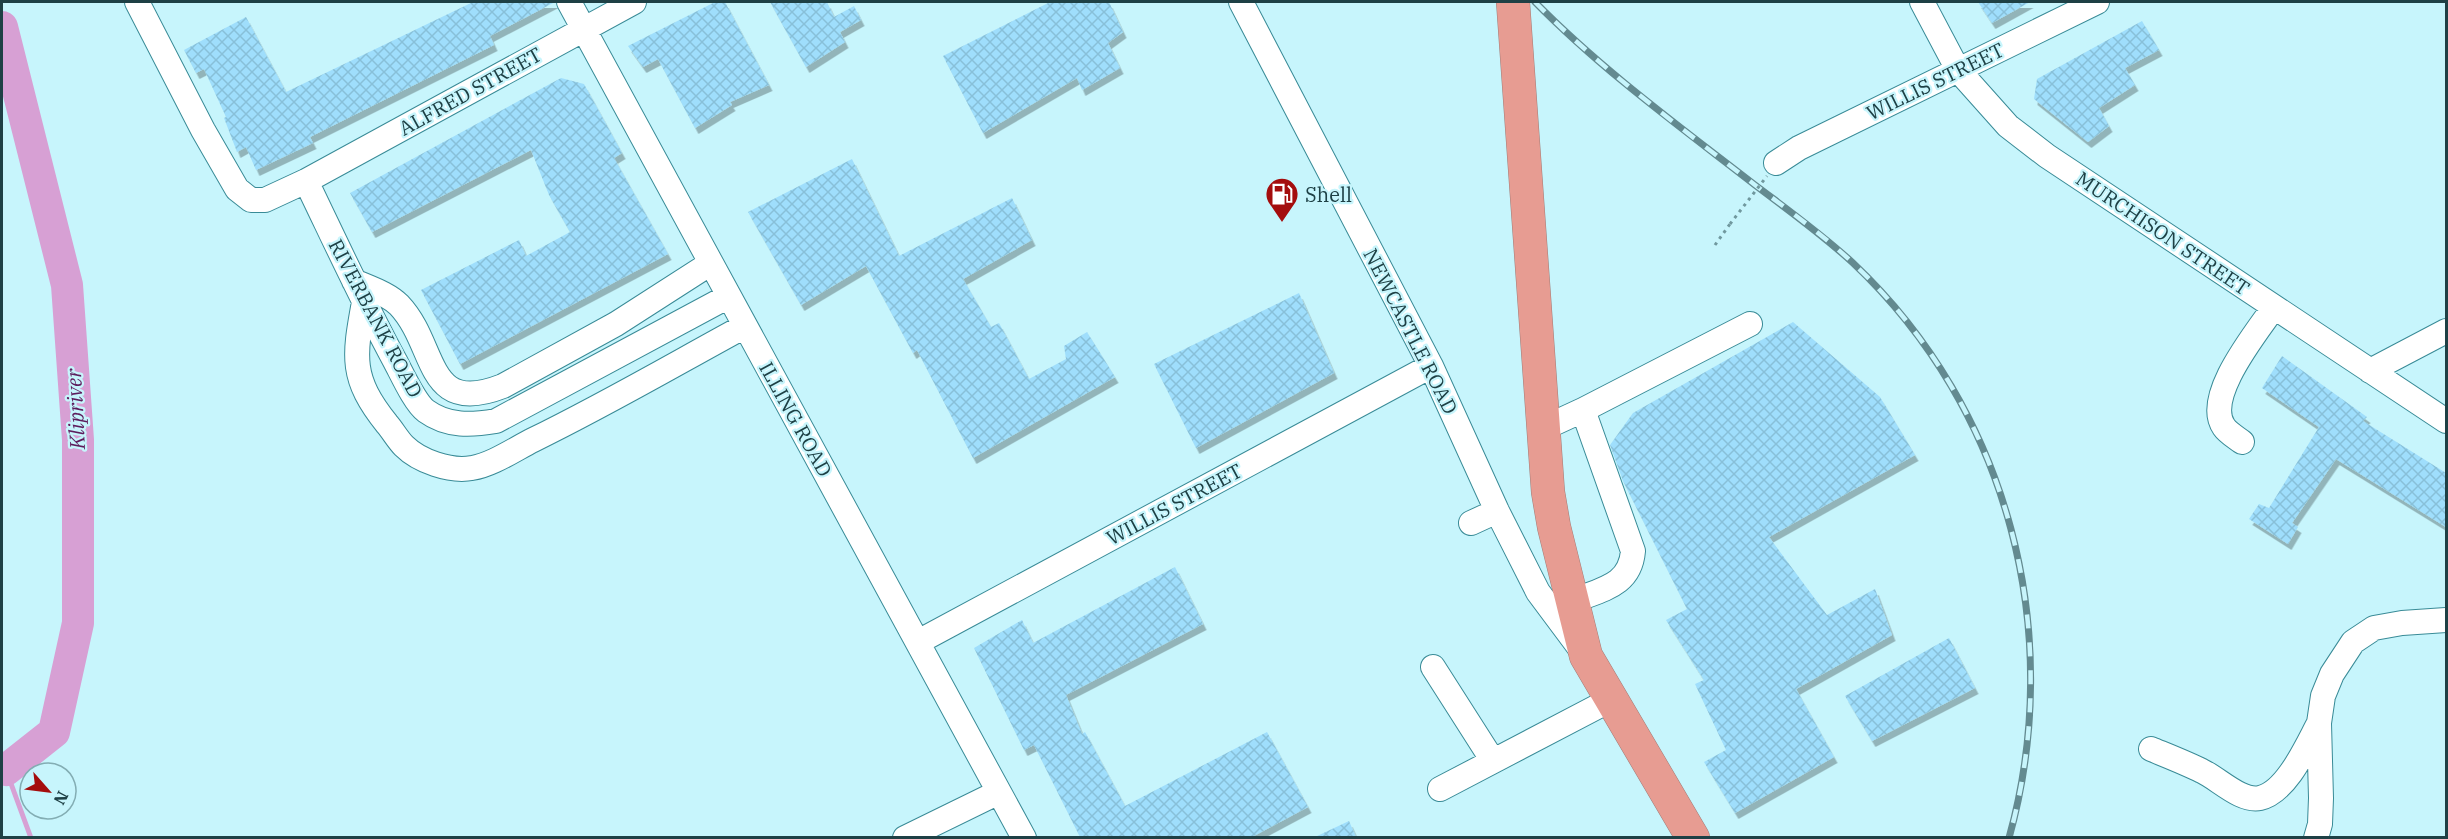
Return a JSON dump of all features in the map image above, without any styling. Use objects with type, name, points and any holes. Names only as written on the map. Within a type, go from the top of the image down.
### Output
[{"type":"highway","points":[[1513,9],[1548,492],[1554,528],[1586,656],[1693,837]]},
{"type":"street","points":[[137,2],[203,130],[237,189],[251,200],[265,200],[306,181]]},
{"type":"street","name":"ILLING ROAD","points":[[569,2],[1024,837]]},
{"type":"street","name":"ALFRED STREET","points":[[306,181],[634,2]]},
{"type":"street","name":"NEWCASTLE ROAD","points":[[1241,2],[1431,366],[1497,511],[1538,592],[1586,656]]},
{"type":"street","name":"MURCHISON STREET","points":[[1922,2],[1958,70],[2008,126],[2047,156],[2446,421]]},
{"type":"street","name":"WILLIS STREET","points":[[1771,170],[1799,148],[2097,2]]},
{"type":"street","name":"RIVERBANK ROAD","points":[[306,181],[404,378],[425,410],[447,421],[469,425],[496,421],[729,296]]},
{"type":"street","points":[[711,263],[616,324],[503,386],[486,393],[470,395],[455,393],[444,384],[414,328],[397,304],[387,296],[359,291],[356,346],[357,367],[361,381],[380,416],[405,447],[427,460],[450,468],[472,468],[557,428],[745,326]]},
{"type":"street","points":[[2242,442],[2224,427],[2219,406],[2223,388],[2274,307]]},
{"type":"street","points":[[1544,428],[1750,324]]},
{"type":"street","points":[[2370,371],[2446,332]]},
{"type":"street","name":"WILLIS STREET","points":[[918,642],[1431,366]]},
{"type":"street","points":[[1573,601],[1617,583],[1626,576],[1632,565],[1633,551],[1583,410]]},
{"type":"street","points":[[1471,523],[1497,511]]},
{"type":"street","points":[[2316,837],[2320,824],[2321,798],[2319,723],[2323,696],[2332,674],[2353,642],[2374,628],[2402,623],[2446,620]]},
{"type":"street","points":[[1432,667],[1493,762]]},
{"type":"street","points":[[1440,789],[1612,699]]},
{"type":"street","points":[[2151,749],[2205,772],[2247,797],[2260,798],[2271,793],[2295,767],[2319,723]]},
{"type":"street","points":[[906,837],[999,792]]},
{"type":"path","points":[[1715,245],[1771,170]]},
{"type":"building","points":[[473,2],[555,2],[490,36],[494,45],[310,137],[313,143],[256,170],[246,147],[237,152],[224,118],[226,117],[204,69],[196,73],[184,50],[246,17],[286,92]]},
{"type":"building","points":[[715,2],[725,2],[769,85],[730,102],[732,105],[695,128],[658,59],[643,67],[628,46]]},
{"type":"building","points":[[770,2],[827,2],[834,17],[854,6],[861,20],[840,32],[845,42],[806,67]]},
{"type":"building","points":[[1050,2],[1109,2],[1123,32],[1108,43],[1120,68],[1082,90],[1077,78],[983,133],[943,56]]},
{"type":"building","points":[[1978,2],[2030,2],[1992,23]]},
{"type":"building","points":[[2142,21],[2159,50],[2125,68],[2135,85],[2099,108],[2109,126],[2088,142],[2034,99],[2037,79]]},
{"type":"building","points":[[561,78],[584,84],[622,153],[614,158],[668,254],[460,364],[421,290],[519,240],[526,256],[570,232],[549,195],[531,150],[372,232],[350,193]]},
{"type":"building","points":[[852,159],[899,256],[1012,198],[1032,240],[963,279],[991,327],[999,323],[1029,379],[1066,359],[1064,346],[1087,332],[1115,377],[973,458],[917,350],[913,353],[866,266],[801,305],[748,212]]},
{"type":"building","points":[[1299,293],[1334,373],[1196,448],[1154,364]]},
{"type":"building","points":[[1793,322],[1880,397],[1915,455],[1769,537],[1827,615],[1875,589],[1892,635],[1796,689],[1834,757],[1735,813],[1704,762],[1726,750],[1695,684],[1704,680],[1666,620],[1687,609],[1623,481],[1610,445],[1633,413]]},
{"type":"building","points":[[2282,356],[2367,417],[2363,421],[2446,473],[2446,527],[2336,459],[2292,523],[2298,527],[2288,544],[2249,519],[2259,504],[2269,508],[2319,427],[2262,388]]},
{"type":"building","points":[[1175,567],[1203,624],[1066,695],[1082,734],[1085,732],[1125,806],[1267,732],[1308,807],[1252,837],[1080,837],[1034,745],[1024,750],[974,648],[1022,620],[1033,643]]},
{"type":"building","points":[[1949,638],[1975,688],[1872,741],[1845,696]]},
{"type":"building","points":[[1349,821],[1356,837],[1315,837]]},
{"type":"waterway","name":"Klipriver","points":[[2,27],[67,285],[78,440],[78,623],[54,732],[6,770],[2,768]]},
{"type":"waterway","points":[[6,770],[31,838]]},
{"type":"railway","points":[[1535,2],[1614,74],[1818,233],[1853,263],[1907,322],[1951,386],[1986,455],[2011,529],[2026,605],[2031,682],[2025,760],[2009,838]]},
{"type":"place","name":"Shell","points":[[1282,223]]}]
